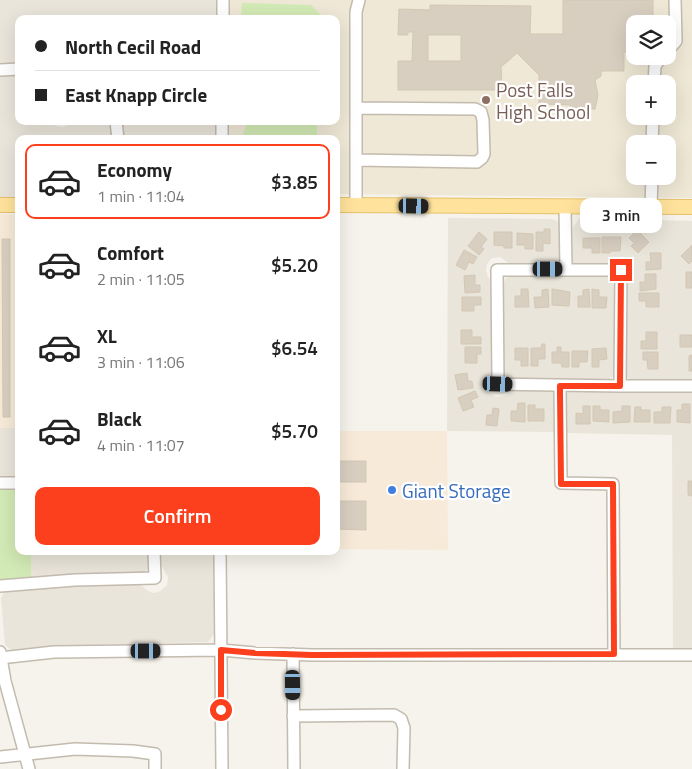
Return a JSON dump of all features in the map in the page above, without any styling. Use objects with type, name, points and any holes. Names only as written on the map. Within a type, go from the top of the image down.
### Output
[{"type":"main road","points":[[0,205],[15,205]]},
{"type":"main road","points":[[340,205],[692,207]]},
{"type":"street","points":[[223,0],[223,15]]},
{"type":"street","points":[[356,205],[356,12],[359,0]]},
{"type":"street","points":[[675,0],[675,15]]},
{"type":"street","points":[[0,70],[15,70]]},
{"type":"street","points":[[356,108],[475,109],[481,112],[483,120],[484,154],[477,162],[356,160]]},
{"type":"street","points":[[651,206],[652,185]]},
{"type":"street","points":[[565,207],[566,269]]},
{"type":"street","points":[[620,386],[621,270],[497,270],[498,384],[560,386],[620,386],[692,386]]},
{"type":"street","points":[[560,386],[561,484],[613,484],[614,654]]},
{"type":"street","points":[[0,483],[15,483]]},
{"type":"street","points":[[0,586],[75,580],[155,578],[154,555]]},
{"type":"street","points":[[220,555],[222,769]]},
{"type":"street","points":[[0,658],[54,652],[221,650],[292,654],[692,655]]},
{"type":"street","points":[[0,652],[5,681],[29,769]]},
{"type":"street","points":[[292,654],[294,769]]},
{"type":"street","points":[[293,716],[394,715],[401,719],[404,728],[403,769]]},
{"type":"street","points":[[0,757],[75,749],[134,751],[155,754],[155,769]]},
{"type":"shaded area","points":[[0,0],[217,0],[217,15],[15,15],[15,65],[0,65]]},
{"type":"shaded area","name":"Post Falls High School","points":[[230,0],[692,0],[692,198],[340,194],[340,135],[228,135],[228,125],[340,125],[340,15],[230,15]]},
{"type":"shaded area","points":[[15,74],[15,125],[55,125],[62,127],[68,125],[112,125],[115,135],[15,135],[15,200],[0,200],[0,75]]},
{"type":"shaded area","points":[[121,125],[217,125],[217,135],[124,135]]},
{"type":"shaded area","points":[[0,214],[15,215],[15,428],[0,428]]},
{"type":"shaded area","points":[[448,218],[550,219],[556,220],[559,223],[561,257],[558,264],[511,265],[500,257],[492,258],[487,264],[486,270],[493,284],[493,370],[486,382],[488,392],[499,397],[508,395],[514,390],[549,390],[553,392],[555,396],[554,432],[447,431]]},
{"type":"shaded area","points":[[579,219],[692,221],[692,381],[631,381],[627,377],[626,287],[632,277],[632,266],[630,262],[621,258],[606,266],[576,266],[573,264],[573,227]]},
{"type":"shaded area","points":[[513,276],[610,278],[614,286],[614,376],[606,381],[508,378],[504,369],[504,282],[506,278]]},
{"type":"shaded area","points":[[570,390],[692,391],[692,650],[673,650],[672,435],[565,433],[566,394]]},
{"type":"shaded area","points":[[0,428],[15,428],[15,478],[0,477]]},
{"type":"shaded area","name":"Giant Storage","points":[[340,431],[447,431],[448,550],[340,549]]},
{"type":"shaded area","points":[[31,555],[149,555],[148,569],[143,573],[31,578]]},
{"type":"shaded area","points":[[160,555],[214,555],[214,634],[208,642],[87,645],[14,650],[5,645],[1,598],[5,591],[140,584],[148,591],[153,593],[159,592],[167,585],[168,577],[160,563]]},
{"type":"green space","points":[[242,3],[311,5],[320,14],[320,15],[241,15]]},
{"type":"green space","points":[[246,125],[317,125],[317,135],[243,135]]},
{"type":"green space","points":[[0,488],[15,489],[15,555],[31,555],[31,578],[0,581]]},
{"type":"building","points":[[563,0],[653,0],[653,15],[626,15],[624,71],[601,71],[601,76],[595,80],[598,95],[595,109],[583,109],[570,105],[539,104],[539,75],[517,53],[501,67],[502,90],[398,90],[398,61],[412,61],[413,32],[408,32],[408,35],[398,35],[399,9],[430,10],[430,5],[531,6],[530,34],[563,34]],"holes":[[[428,35],[461,35],[461,61],[428,61]]]},
{"type":"building","points":[[544,229],[550,229],[550,244],[543,243],[543,251],[536,251],[536,232],[544,232]]},
{"type":"building","points":[[637,230],[649,242],[638,253],[631,246],[634,243],[629,238]]},
{"type":"building","points":[[479,232],[487,239],[481,247],[484,249],[479,255],[468,246]]},
{"type":"building","points":[[494,232],[512,232],[512,248],[494,245]]},
{"type":"building","points":[[517,233],[533,234],[533,249],[525,249],[525,245],[517,245]]},
{"type":"building","points":[[602,237],[621,237],[620,251],[602,253]]},
{"type":"building","points":[[583,238],[600,238],[600,253],[592,253],[592,248],[583,248]]},
{"type":"building","points":[[2,239],[10,239],[10,417],[3,417]]},
{"type":"building","points":[[692,245],[692,261],[689,264],[681,256]]},
{"type":"building","points":[[464,250],[477,257],[473,264],[469,262],[465,270],[456,265]]},
{"type":"building","points":[[650,253],[661,253],[661,269],[646,270],[646,262],[651,262]]},
{"type":"building","points":[[686,272],[692,272],[692,288],[686,288]]},
{"type":"building","points":[[645,274],[656,274],[656,289],[640,291],[640,282],[645,282]]},
{"type":"building","points":[[475,275],[475,285],[480,285],[480,292],[465,293],[464,276]]},
{"type":"building","points":[[521,289],[528,289],[529,307],[515,307],[515,296],[521,296]]},
{"type":"building","points":[[548,289],[549,307],[535,308],[534,297],[542,297],[542,290]]},
{"type":"building","points":[[552,289],[570,292],[569,306],[552,305]]},
{"type":"building","points":[[589,289],[590,307],[578,307],[578,296],[583,296],[583,290]]},
{"type":"building","points":[[592,289],[599,290],[599,297],[607,297],[606,308],[592,308]]},
{"type":"building","points":[[639,293],[659,293],[659,307],[646,307],[646,301],[639,301]]},
{"type":"building","points":[[462,297],[481,297],[481,305],[474,305],[474,311],[462,311]]},
{"type":"building","points":[[461,330],[472,330],[472,337],[481,337],[481,344],[461,344]]},
{"type":"building","points":[[646,332],[657,332],[657,349],[641,349],[641,341],[646,341]]},
{"type":"building","points":[[680,335],[692,335],[692,347],[680,347]]},
{"type":"building","points":[[542,344],[545,344],[545,359],[538,359],[538,366],[531,366],[531,348],[541,348]]},
{"type":"building","points":[[465,347],[481,347],[481,354],[477,354],[477,363],[465,363]]},
{"type":"building","points":[[557,347],[561,347],[561,352],[569,352],[569,367],[562,367],[561,363],[552,363],[552,352],[557,352]]},
{"type":"building","points":[[515,348],[528,348],[528,366],[521,366],[521,360],[515,360]]},
{"type":"building","points":[[606,348],[607,359],[599,360],[599,367],[592,367],[592,349]]},
{"type":"building","points":[[572,351],[588,351],[587,362],[579,362],[579,367],[572,367]]},
{"type":"building","points":[[643,352],[658,352],[658,369],[648,369],[647,360],[643,360]]},
{"type":"building","points":[[692,355],[692,371],[689,371],[689,356]]},
{"type":"building","points":[[467,373],[468,381],[472,381],[473,388],[458,390],[455,375]]},
{"type":"building","points":[[475,391],[478,397],[471,400],[474,407],[463,411],[458,398]]},
{"type":"building","points":[[518,403],[525,403],[525,422],[511,421],[511,411],[517,411]]},
{"type":"building","points":[[682,404],[690,404],[690,423],[677,422],[677,410],[682,410]]},
{"type":"building","points":[[528,405],[535,405],[535,409],[544,409],[544,421],[528,421]]},
{"type":"building","points":[[583,406],[590,406],[590,424],[576,424],[576,413],[583,414]]},
{"type":"building","points":[[593,406],[600,406],[600,410],[609,410],[609,422],[593,421]]},
{"type":"building","points":[[622,406],[630,406],[630,422],[613,423],[613,412],[622,411]]},
{"type":"building","points":[[635,407],[641,407],[641,410],[650,410],[650,422],[634,422]]},
{"type":"building","points":[[662,407],[671,407],[670,423],[654,423],[654,412],[662,412]]},
{"type":"building","points":[[493,408],[499,409],[497,426],[486,425],[487,415],[492,415]]},
{"type":"building","points":[[340,461],[366,461],[366,482],[340,482]]},
{"type":"building","points":[[688,481],[692,481],[692,496],[688,495]]},
{"type":"building","points":[[340,501],[366,501],[366,530],[340,529]]},
{"type":"place","name":"Post Falls High School","points":[[486,100]]},
{"type":"place","name":"Giant Storage","points":[[392,490]]},
{"type":"route","points":[[221,710],[221,650],[312,655],[614,654],[613,484],[561,484],[560,386],[620,386],[621,270]]}]
